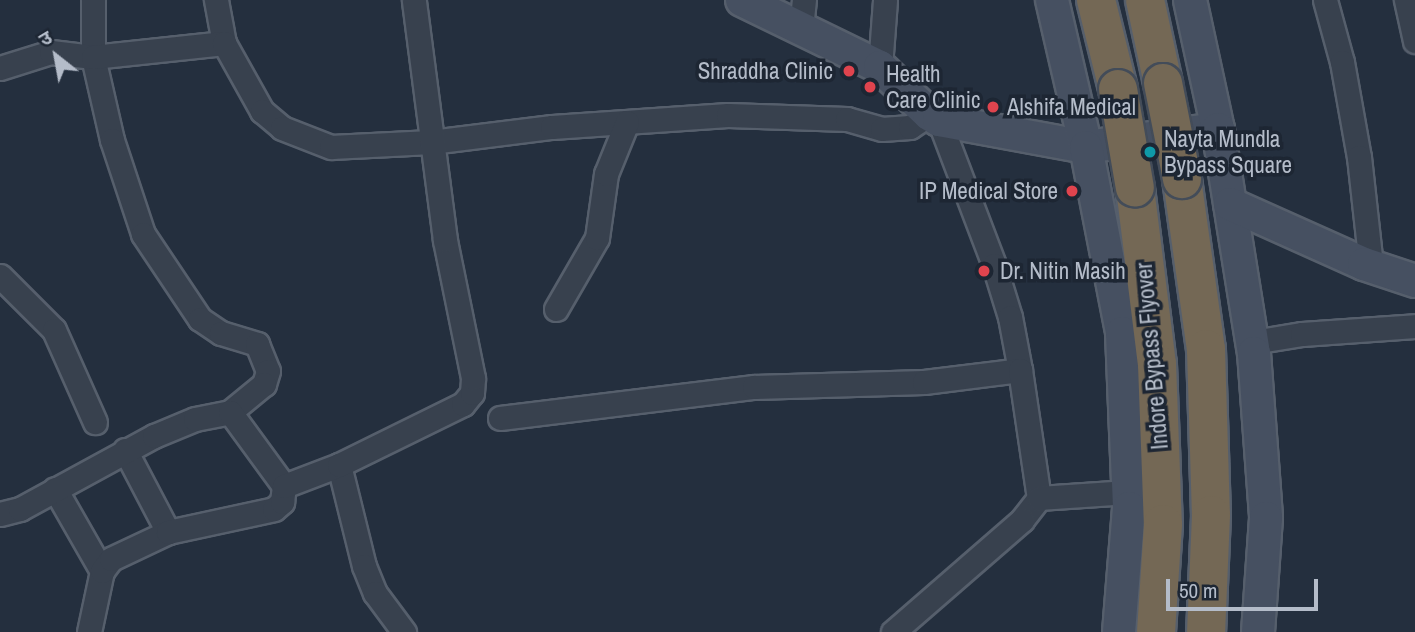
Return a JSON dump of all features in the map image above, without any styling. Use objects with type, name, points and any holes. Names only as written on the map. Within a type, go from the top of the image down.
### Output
[{"type":"highway","name":"Indore Bypass Flyover","points":[[1097,0],[1118,89],[1135,188],[1157,364],[1163,524],[1156,632]]},
{"type":"highway","points":[[1145,0],[1182,179],[1206,349],[1211,515],[1206,632]]},
{"type":"street","points":[[0,514],[20,509],[125,450],[195,419],[230,412],[268,378],[261,349],[251,341],[208,327],[143,233],[112,140],[93,57],[93,0]]},
{"type":"street","points":[[216,0],[223,43],[251,88],[255,101],[282,128],[331,148],[431,142],[552,127],[741,116],[847,119],[881,129],[910,127],[934,117],[1086,147],[1218,129]]},
{"type":"street","points":[[284,486],[339,465],[463,404],[472,393],[473,378],[445,240],[414,0]]},
{"type":"street","points":[[742,0],[802,14],[880,67],[934,117],[994,265],[1010,317],[1039,498],[1022,520],[893,632]]},
{"type":"street","points":[[880,67],[885,0]]},
{"type":"street","points":[[1052,0],[1086,147],[1122,333],[1128,492],[1119,632]]},
{"type":"street","points":[[1190,0],[1218,129],[1253,342],[1266,518],[1258,632]]},
{"type":"street","points":[[1325,0],[1342,62],[1359,157],[1371,266]]},
{"type":"street","points":[[1406,0],[1415,41]]},
{"type":"street","points":[[0,68],[51,52],[93,57],[223,43]]},
{"type":"street","points":[[556,309],[597,237],[606,174],[627,122]]},
{"type":"street","points":[[1230,204],[1371,266],[1415,281]]},
{"type":"street","points":[[0,276],[54,330],[95,422]]},
{"type":"street","points":[[1253,342],[1302,334],[1415,326]]},
{"type":"street","points":[[500,418],[754,387],[924,382],[1020,370]]},
{"type":"street","points":[[89,632],[102,571],[111,559],[169,532],[274,509],[282,502],[284,486],[230,412]]},
{"type":"street","points":[[125,450],[169,532]]},
{"type":"street","points":[[339,465],[375,593],[404,632]]},
{"type":"street","points":[[55,489],[102,571]]},
{"type":"street","points":[[1039,498],[1128,492]]},
{"type":"place","name":"Shraddha Clinic","points":[[849,71]]},
{"type":"place","name":"Health Care Clinic","points":[[870,87]]},
{"type":"place","name":"Alshifa Medical","points":[[993,107]]},
{"type":"place","name":"Nayta Mundla Bypass Square","points":[[1150,152]]},
{"type":"place","name":"IP Medical Store","points":[[1072,191]]},
{"type":"place","name":"Dr. Nitin Masih","points":[[984,271]]}]
